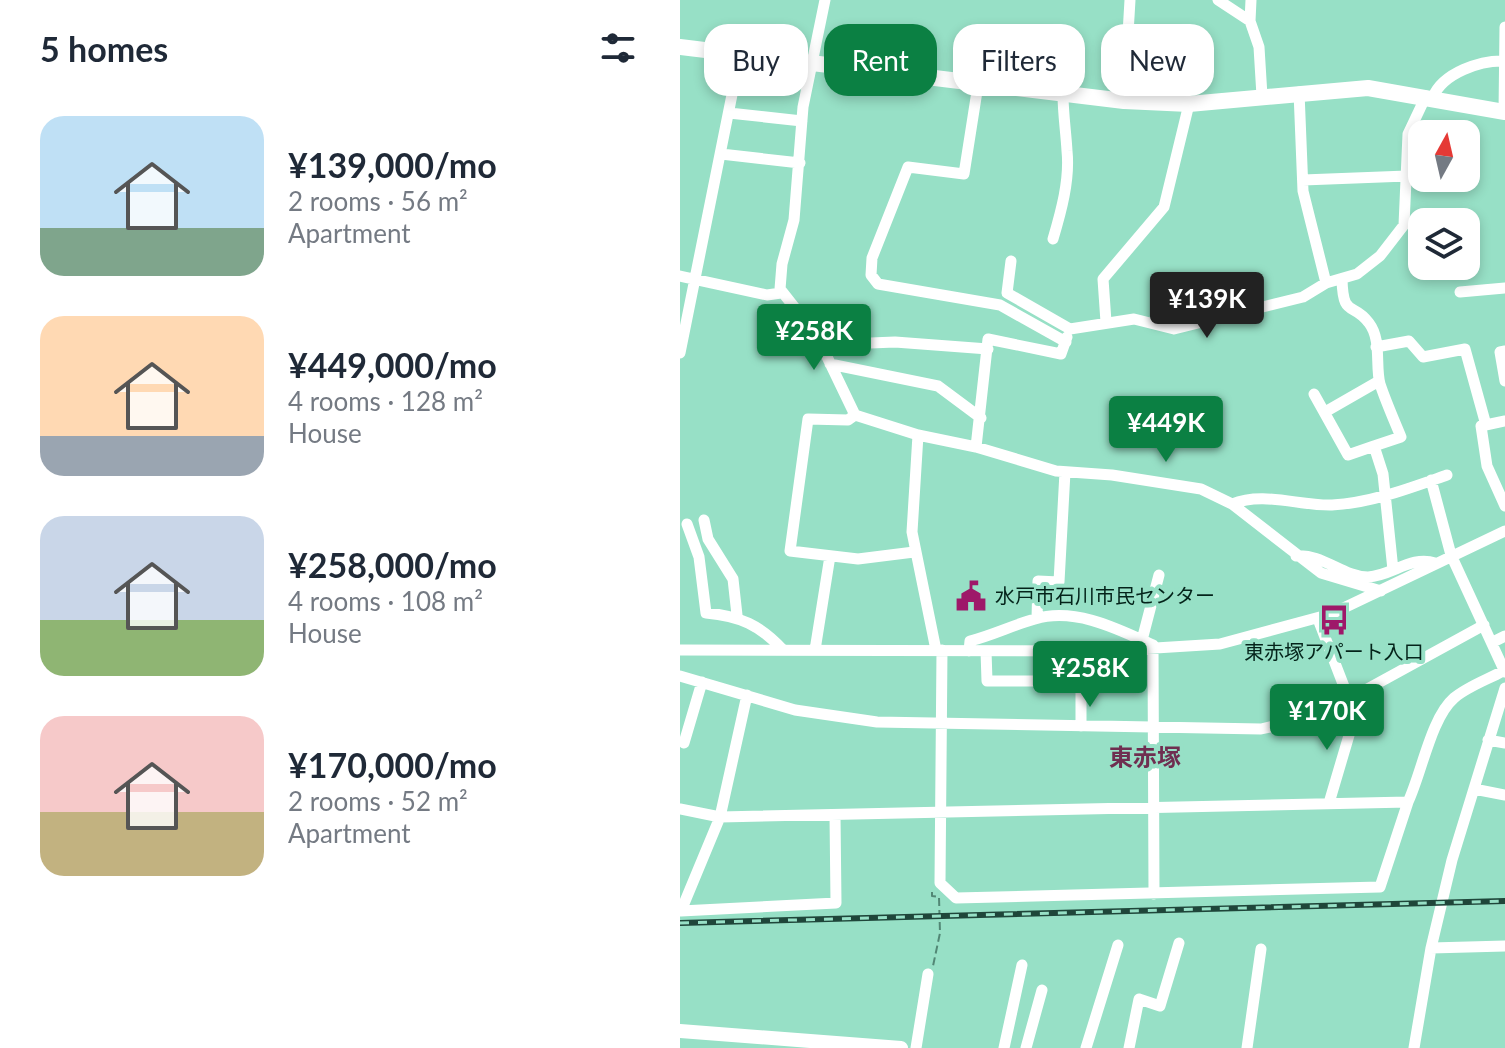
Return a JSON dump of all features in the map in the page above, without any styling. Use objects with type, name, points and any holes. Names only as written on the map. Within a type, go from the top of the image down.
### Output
[{"type":"highway","points":[[680,47],[704,50]]},
{"type":"highway","points":[[808,64],[953,82]]},
{"type":"highway","points":[[1080,96],[1189,104],[1368,88],[1429,96],[1504,112]]},
{"type":"main road","points":[[680,1031],[742,1042],[898,1048]]},
{"type":"street","points":[[825,0],[802,121],[794,220],[779,281],[781,293],[822,345],[855,415],[1027,464],[1065,472],[1177,483],[1201,489],[1232,504],[1321,573],[1381,591]]},
{"type":"street","points":[[1124,101],[1130,0]]},
{"type":"street","points":[[1218,0],[1250,21]]},
{"type":"street","points":[[1251,0],[1250,21],[1259,47],[1262,96]]},
{"type":"street","points":[[1504,112],[1505,27]]},
{"type":"street","points":[[1011,261],[1007,293],[1070,329],[1134,319],[1174,329],[1303,297],[1326,283],[1370,265],[1404,225],[1408,134],[1429,96],[1437,87],[1468,68],[1490,60],[1505,61]]},
{"type":"street","points":[[1299,92],[1305,205],[1326,283]]},
{"type":"street","points":[[680,353],[732,96]]},
{"type":"street","points":[[976,96],[964,174],[908,167],[872,258],[871,275],[878,284],[1000,305],[1066,342]]},
{"type":"street","points":[[1053,239],[1063,203],[1067,149],[1063,137],[1063,96]]},
{"type":"street","points":[[1106,322],[1103,279],[1164,207],[1189,104]]},
{"type":"street","points":[[729,113],[802,121]]},
{"type":"street","points":[[721,154],[800,163]]},
{"type":"street","points":[[1303,180],[1407,176]]},
{"type":"street","points":[[680,276],[767,295],[781,293]]},
{"type":"street","points":[[1314,394],[1348,455],[1401,437],[1379,381],[1376,347],[1369,323],[1349,310],[1343,300],[1342,279]]},
{"type":"street","points":[[1460,292],[1505,288]]},
{"type":"street","points":[[976,447],[988,339],[1061,354],[1070,329]]},
{"type":"street","points":[[1376,347],[1409,341],[1423,357],[1465,349],[1486,425]]},
{"type":"street","points":[[822,345],[895,342],[988,349]]},
{"type":"street","points":[[1505,351],[1500,352],[1505,381]]},
{"type":"street","points":[[830,364],[938,386],[981,418]]},
{"type":"street","points":[[1325,412],[1379,381]]},
{"type":"street","points":[[855,415],[848,420],[808,419],[790,551],[858,559],[914,552]]},
{"type":"street","points":[[1505,421],[1481,426],[1487,466],[1505,506]]},
{"type":"street","points":[[918,435],[914,552],[939,650],[942,724],[940,883],[956,898],[1380,887],[1441,712],[1456,696],[1505,671],[1451,555],[1431,480]]},
{"type":"street","points":[[1374,446],[1385,496],[1393,570]]},
{"type":"street","points":[[1037,618],[1038,581],[1059,582],[1065,472]]},
{"type":"street","points":[[1232,504],[1245,499],[1331,505],[1385,496],[1447,475]]},
{"type":"street","points":[[704,520],[708,539],[733,579],[737,615]]},
{"type":"street","points":[[687,524],[699,557],[706,613],[737,615],[768,634],[783,650]]},
{"type":"street","points":[[680,650],[1153,650],[1220,644],[1318,619],[1505,531]]},
{"type":"street","points":[[692,544],[708,539]]},
{"type":"street","points":[[1296,556],[1309,555],[1368,577],[1423,559],[1435,563]]},
{"type":"street","points":[[815,650],[830,556]]},
{"type":"street","points":[[1142,640],[1159,575]]},
{"type":"street","points":[[969,651],[970,641],[1037,618],[1099,622],[1153,645],[1154,894]]},
{"type":"street","points":[[1318,619],[1351,699],[1354,723],[1329,803]]},
{"type":"street","points":[[680,676],[833,718],[942,724],[1281,727],[1318,716],[1484,625]]},
{"type":"street","points":[[1493,642],[1505,636]]},
{"type":"street","points":[[986,651],[987,681],[1081,681],[1081,726]]},
{"type":"street","points":[[684,743],[702,682]]},
{"type":"street","points":[[1414,1044],[1443,896],[1505,688]]},
{"type":"street","points":[[747,695],[720,817],[681,911],[836,903],[835,815]]},
{"type":"street","points":[[1488,740],[1505,743]]},
{"type":"street","points":[[1474,789],[1505,795]]},
{"type":"street","points":[[680,809],[720,817],[1408,802]]},
{"type":"street","points":[[1129,1048],[1139,999],[1160,1006],[1179,943]]},
{"type":"street","points":[[1086,1048],[1118,945]]},
{"type":"street","points":[[1431,948],[1505,946]]},
{"type":"street","points":[[1247,1048],[1261,949]]},
{"type":"street","points":[[1004,1048],[1022,965]]},
{"type":"street","points":[[916,1048],[928,974]]},
{"type":"street","points":[[1026,1048],[1042,990]]},
{"type":"path","points":[[928,974],[940,933],[939,897],[932,896]]},
{"type":"railway","points":[[680,923],[1505,901]]},
{"type":"place","name":"水戸市石川市民センター","points":[[971,596]]},
{"type":"place","name":"東赤塚アパート入口","points":[[1334,620]]},
{"type":"district","name":"東赤塚","points":[[1145,758]]}]
